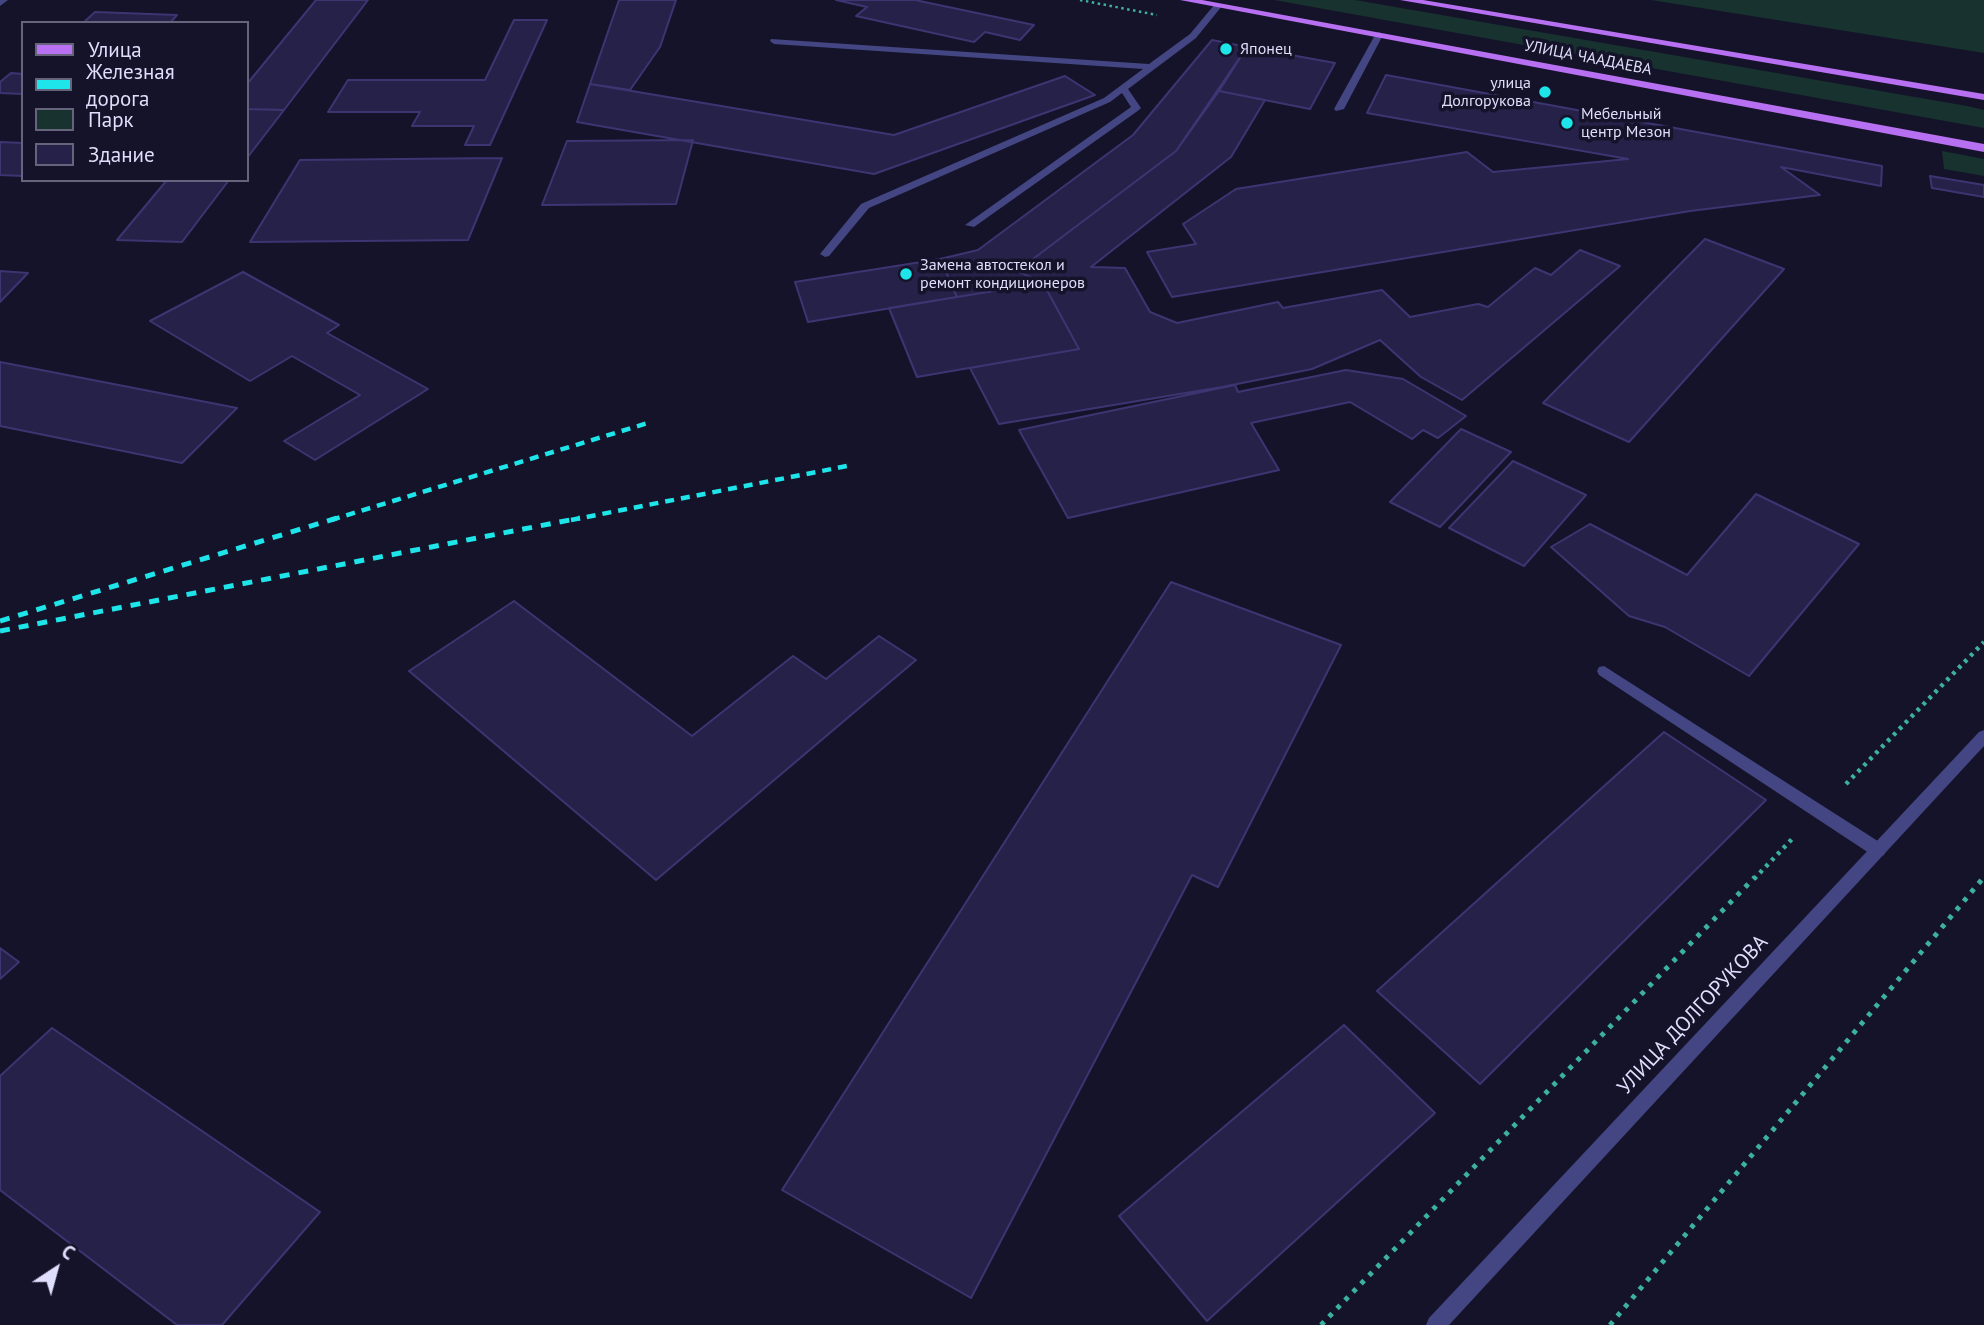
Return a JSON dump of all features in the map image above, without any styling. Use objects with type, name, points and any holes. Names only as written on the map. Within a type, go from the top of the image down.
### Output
[{"type":"main road","name":"УЛИЦА ЧААДАЕВА","points":[[1185,0],[1984,148]]},
{"type":"main road","name":"УЛИЦА ЧААДАЕВА","points":[[1405,0],[1984,97]]},
{"type":"street","points":[[825,254],[866,206],[1107,100],[1193,36],[1218,6]]},
{"type":"street","points":[[1339,109],[1379,35]]},
{"type":"street","points":[[774,41],[1151,67]]},
{"type":"street","points":[[970,225],[1136,108],[1123,88]]},
{"type":"street","points":[[1604,671],[1878,850]]},
{"type":"street","name":"УЛИЦА ДОЛГОРУКОВА","points":[[1436,1325],[1984,736]]},
{"type":"path","points":[[1321,1325],[1984,642]]},
{"type":"path","points":[[1610,1325],[1984,877]]},
{"type":"green space","points":[[1274,0],[1355,0],[1967,106],[1984,110],[1984,128]]},
{"type":"green space","points":[[1651,0],[1984,0],[1984,53]]},
{"type":"green space","points":[[1942,151],[1984,159],[1984,176],[1944,169]]},
{"type":"building","points":[[316,0],[368,0],[284,110],[248,109],[248,83]]},
{"type":"building","points":[[619,0],[676,0],[660,47],[630,90],[590,84]]},
{"type":"building","points":[[836,0],[915,0],[1034,25],[1020,40],[985,32],[974,42],[856,16],[867,7]]},
{"type":"building","points":[[95,12],[177,15],[172,21],[85,21]]},
{"type":"building","points":[[514,20],[547,20],[490,145],[465,145],[474,126],[412,126],[420,112],[328,112],[348,80],[485,80]]},
{"type":"building","points":[[1212,40],[1247,47],[1176,151],[1017,271],[1043,283],[957,297],[940,259],[978,250],[1133,135]]},
{"type":"building","points":[[1247,47],[1335,63],[1310,109],[1219,91]]},
{"type":"building","points":[[11,73],[21,74],[21,94],[0,93],[0,82]]},
{"type":"building","points":[[1386,75],[1882,166],[1881,186],[1781,167],[1820,195],[1690,211],[1172,297],[1147,252],[1196,244],[1183,224],[1236,189],[1467,152],[1493,172],[1628,159],[1367,113]]},
{"type":"building","points":[[1065,76],[1095,95],[874,174],[577,122],[590,84],[894,135]]},
{"type":"building","points":[[1219,91],[1265,100],[1231,157],[1091,267],[1125,268],[1150,312],[1177,323],[1278,302],[1283,308],[1382,290],[1410,317],[1478,304],[1488,307],[1535,268],[1551,275],[1580,250],[1620,266],[1462,400],[1421,377],[1380,340],[1312,369],[1222,387],[999,424],[970,368],[1079,349],[1043,283],[1017,271],[1176,151]]},
{"type":"building","points":[[248,109],[284,110],[248,157]]},
{"type":"building","points":[[693,140],[676,204],[542,205],[567,141]]},
{"type":"building","points":[[0,142],[21,143],[21,176],[0,175]]},
{"type":"building","points":[[502,158],[468,240],[250,242],[300,160]]},
{"type":"building","points":[[1930,176],[1984,185],[1984,197],[1932,188]]},
{"type":"building","points":[[165,182],[227,182],[182,242],[117,240]]},
{"type":"building","points":[[1705,239],[1784,269],[1629,442],[1543,403]]},
{"type":"building","points":[[940,259],[957,297],[808,322],[795,282]]},
{"type":"building","points":[[0,271],[28,273],[0,302]]},
{"type":"building","points":[[243,272],[339,325],[327,333],[428,389],[315,460],[284,441],[360,395],[292,356],[250,381],[150,321]]},
{"type":"building","points":[[1043,283],[1079,349],[917,377],[889,308]]},
{"type":"building","points":[[0,362],[237,408],[182,463],[0,426]]},
{"type":"building","points":[[1346,370],[1403,379],[1466,416],[1438,438],[1423,430],[1412,439],[1350,402],[1251,423],[1279,470],[1068,518],[1019,430],[1235,385],[1238,392]]},
{"type":"building","points":[[1461,429],[1511,452],[1440,527],[1390,502]]},
{"type":"building","points":[[1513,461],[1586,495],[1524,566],[1449,528]]},
{"type":"building","points":[[1756,494],[1859,544],[1749,676],[1665,627],[1629,616],[1551,547],[1590,524],[1687,575]]},
{"type":"building","points":[[1171,582],[1341,645],[1218,887],[1192,875],[971,1298],[782,1190]]},
{"type":"building","points":[[514,601],[692,736],[793,656],[826,679],[879,636],[916,660],[656,880],[409,671]]},
{"type":"building","points":[[1664,732],[1766,800],[1480,1084],[1377,991]]},
{"type":"building","points":[[0,948],[19,962],[0,979]]},
{"type":"building","points":[[1344,1025],[1435,1113],[1207,1321],[1119,1216]]},
{"type":"building","points":[[52,1028],[320,1212],[222,1325],[177,1325],[0,1190],[0,1076]]},
{"type":"railway","points":[[331,520],[651,422]]},
{"type":"railway","points":[[571,520],[847,466]]},
{"type":"railway","points":[[0,621],[337,518]]},
{"type":"railway","points":[[0,631],[580,518]]},
{"type":"place","name":"Японец","points":[[1226,49]]},
{"type":"place","name":"улица Долгорукова","points":[[1545,92]]},
{"type":"place","name":"Мебельный центр Мезон","points":[[1567,123]]},
{"type":"place","name":"Замена автостекол и ремонт кондиционеров","points":[[906,274]]}]
